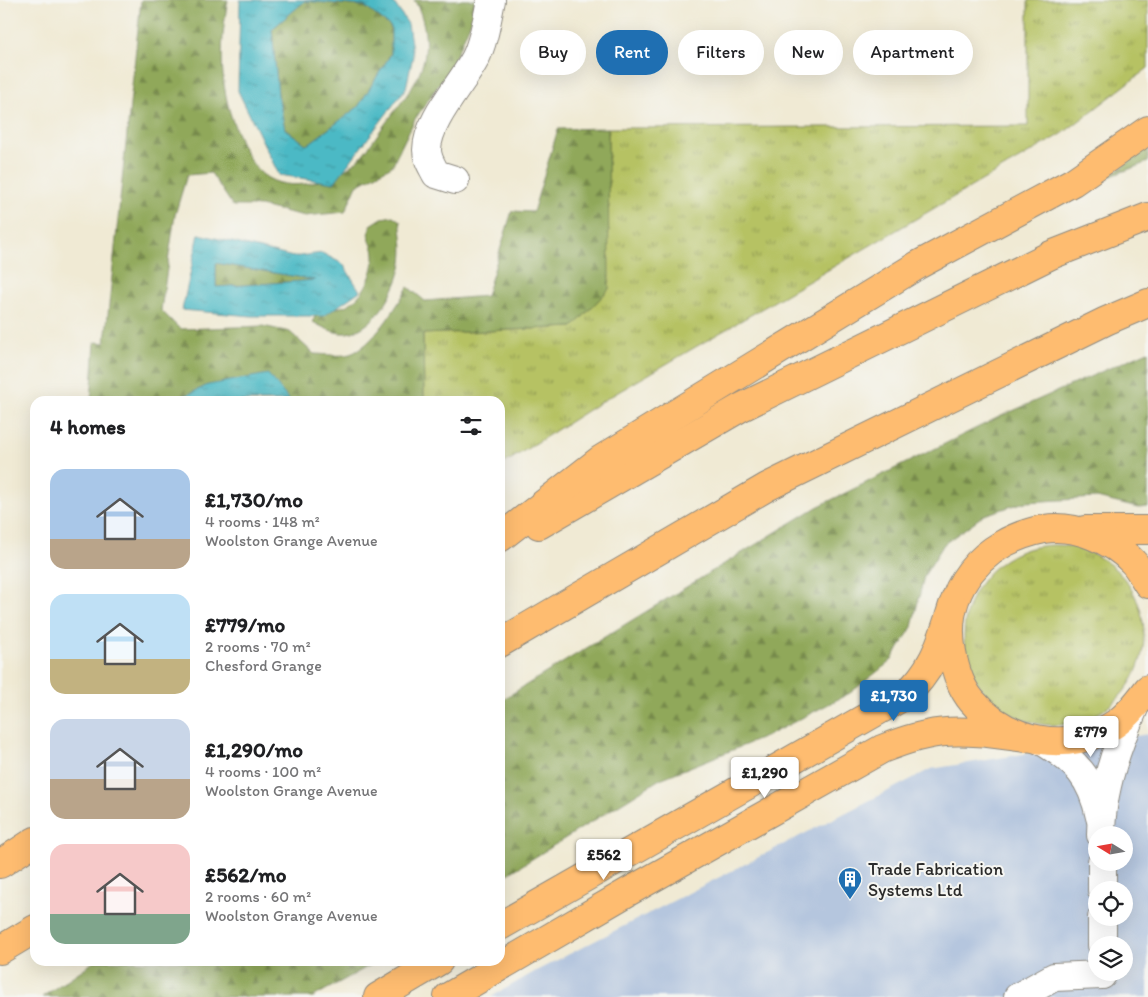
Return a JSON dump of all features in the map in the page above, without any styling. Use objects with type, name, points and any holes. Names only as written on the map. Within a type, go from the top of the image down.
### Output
[{"type":"main road","points":[[505,534],[600,460],[918,265],[1073,182],[1148,130]]},
{"type":"main road","points":[[505,545],[740,408],[1052,255],[1148,216]]},
{"type":"main road","points":[[505,640],[767,487],[1088,330],[1148,303]]},
{"type":"main road","points":[[505,923],[904,696],[928,671],[938,650],[963,581],[979,561],[999,544],[1022,533],[1048,528],[1148,530]]},
{"type":"main road","points":[[1074,530],[1106,541],[1133,562],[1148,584]]},
{"type":"main road","points":[[953,605],[949,638],[955,671],[971,700],[995,723],[1033,739]]},
{"type":"main road","points":[[505,964],[882,749],[912,737],[936,732],[963,730],[1033,739],[1067,741],[1092,736],[1114,724],[1141,698]]},
{"type":"main road","points":[[0,864],[30,845]]},
{"type":"main road","points":[[0,950],[30,932]]},
{"type":"main road","points":[[378,997],[431,966]]},
{"type":"main road","points":[[448,997],[502,966]]},
{"type":"street","points":[[455,180],[436,174],[428,158],[427,148],[435,124],[476,58],[486,26],[491,0]]},
{"type":"street","points":[[1102,826],[1112,763],[1141,698]]},
{"type":"street","points":[[1033,739],[1066,755],[1081,770],[1097,802],[1101,826]]},
{"type":"street","points":[[1018,997],[1054,977],[1088,980]]},
{"type":"shaded area","points":[[1148,734],[1148,997],[491,997],[536,971],[931,769]]},
{"type":"green space","points":[[141,0],[228,0],[222,53],[224,87],[232,120],[245,150],[258,170],[268,178],[279,183],[292,185],[305,184],[331,177],[352,165],[367,150],[407,94],[422,66],[425,50],[425,32],[421,15],[414,0],[477,0],[473,17],[450,69],[415,119],[392,166],[357,185],[345,212],[305,216],[260,206],[233,206],[211,173],[187,175],[175,215],[161,310],[180,329],[263,326],[290,332],[314,354],[346,355],[358,350],[375,335],[391,315],[408,287],[425,301],[486,296],[512,211],[533,212],[558,129],[608,128],[609,289],[573,327],[423,334],[424,396],[91,396],[95,342],[105,343]]},
{"type":"green space","points":[[1028,0],[1148,0],[1148,68],[1062,134],[601,402],[505,463],[505,396],[424,396],[423,334],[573,327],[608,290],[608,128],[1028,126]]},
{"type":"green space","points":[[305,1],[364,6],[391,27],[391,54],[358,107],[307,145],[285,129],[278,95],[272,29]]},
{"type":"green space","points":[[1148,148],[1148,162],[1106,178]]},
{"type":"green space","points":[[393,216],[400,221],[403,247],[402,263],[395,285],[382,308],[373,319],[353,332],[334,332],[313,322],[318,306],[341,307],[355,300],[360,294],[369,279],[374,263],[373,250],[369,239],[371,225],[382,218]]},
{"type":"green space","points":[[216,263],[318,280],[216,287]]},
{"type":"green space","points":[[1148,351],[1148,507],[1138,508],[1097,498],[1025,502],[984,515],[944,544],[924,576],[912,627],[891,661],[850,693],[765,737],[660,779],[505,876],[505,698],[817,507],[999,417]]},
{"type":"green space","points":[[1054,545],[1072,547],[1088,552],[1104,560],[1123,578],[1129,585],[1140,609],[1144,635],[1142,653],[1137,669],[1129,685],[1111,704],[1104,710],[1080,721],[1054,725],[1036,723],[1020,718],[1004,710],[985,692],[979,685],[968,661],[964,635],[966,617],[971,601],[979,585],[997,566],[1004,560],[1028,549]]},
{"type":"green space","points":[[88,966],[369,966],[313,997],[42,997]]},
{"type":"water","points":[[240,0],[392,0],[408,24],[413,56],[406,88],[334,183],[279,175],[238,91]],"holes":[[[305,1],[364,6],[391,27],[391,54],[358,107],[307,145],[285,129],[278,95],[272,29]]]},
{"type":"water","points":[[199,234],[293,257],[322,253],[343,264],[360,291],[324,316],[252,316],[182,310]],"holes":[[[216,263],[315,280],[216,287]]]},
{"type":"water","points":[[268,374],[286,396],[185,396],[208,385]]},
{"type":"place","name":"Trade Fabrication Systems Ltd","points":[[850,900]]}]
